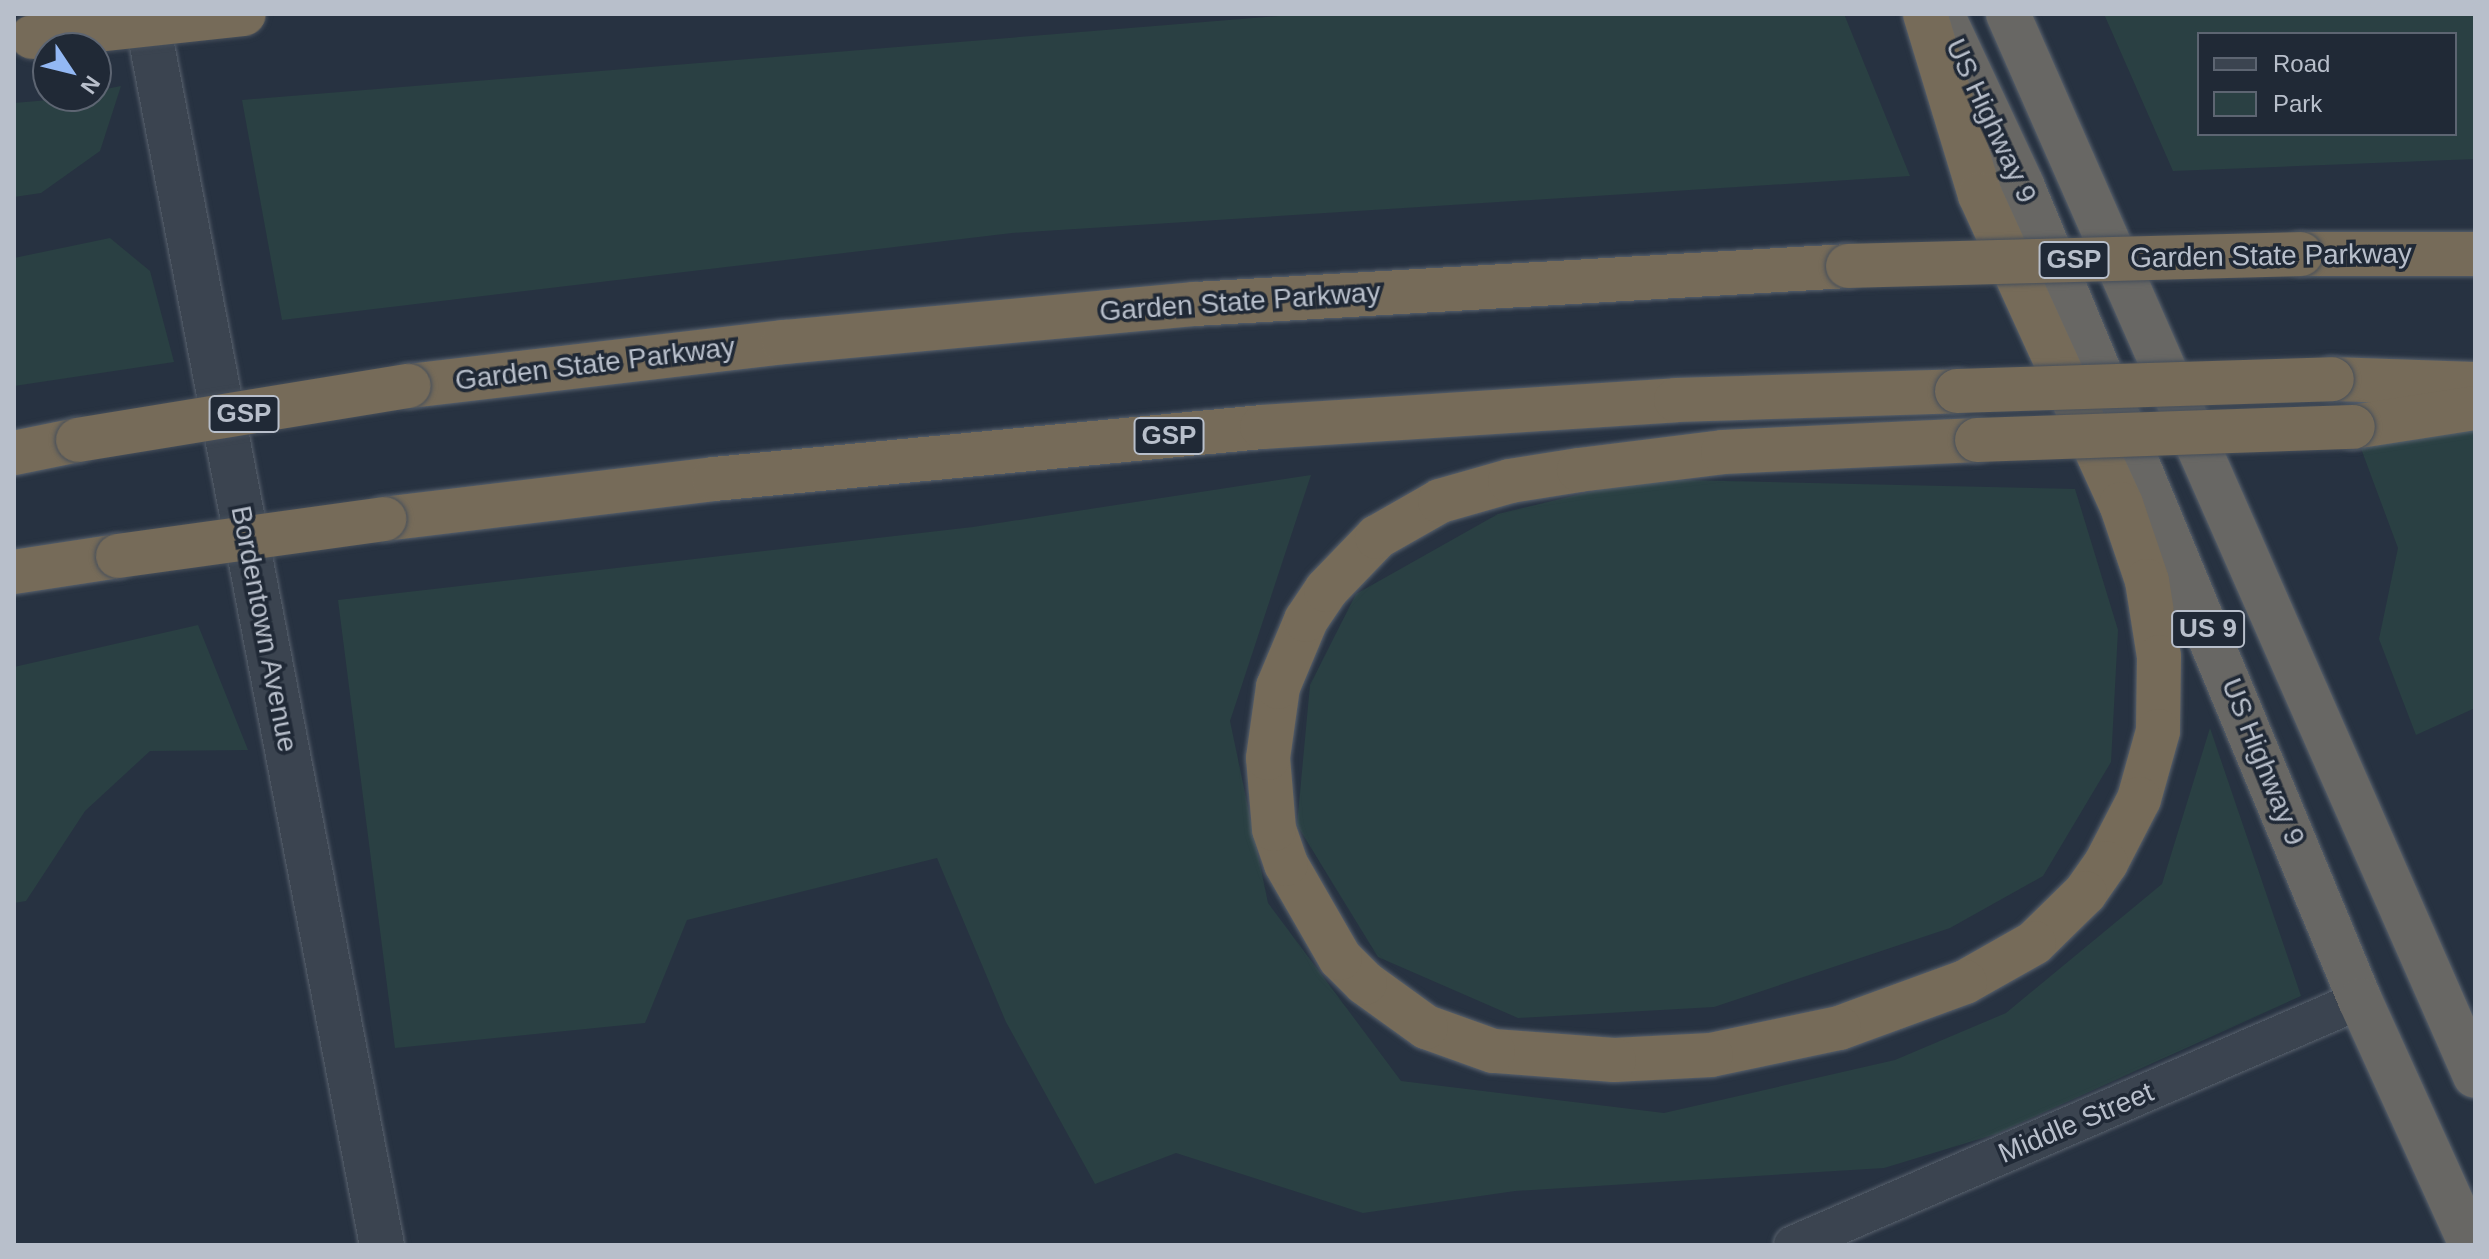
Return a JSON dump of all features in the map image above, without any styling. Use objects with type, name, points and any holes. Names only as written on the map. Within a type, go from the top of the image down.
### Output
[{"type":"highway","points":[[23,38],[244,14]]},
{"type":"highway","points":[[1925,14],[1980,195],[2121,504],[2147,581],[2159,657],[2158,731],[2139,799],[2106,863],[2085,893],[2034,943],[1965,982],[1839,1028],[1711,1055],[1602,1060],[1493,1051],[1426,1027],[1365,983],[1340,958],[1286,864],[1274,829],[1268,758],[1278,687],[1306,620],[1351,561],[1377,537],[1440,501],[1510,481],[1723,452],[1977,440],[2353,427],[2475,408]]},
{"type":"highway","name":"US Highway 9","points":[[1942,14],[2022,185],[2360,1000],[2471,1245]]},
{"type":"highway","name":"US Highway 9","points":[[2008,14],[2475,1076]]},
{"type":"highway","name":"Garden State Parkway","points":[[14,453],[409,386],[862,333],[1195,304],[1848,266],[2301,254],[2475,254]]},
{"type":"highway","name":"GSP","points":[[14,572],[384,519],[790,471],[1262,427],[1661,401],[2332,379],[2475,384]]},
{"type":"highway","points":[[14,444],[78,440]]},
{"type":"street","name":"Bordentown Avenue","points":[[146,14],[382,1245]]},
{"type":"street","name":"Middle Street","points":[[1793,1245],[2360,1000]]},
{"type":"green space","points":[[1304,14],[1844,14],[1910,176],[1012,233],[282,320],[242,100]]},
{"type":"green space","points":[[2104,14],[2475,14],[2475,159],[2173,171]]},
{"type":"green space","points":[[121,86],[100,151],[41,193],[14,197],[14,103],[32,101],[32,112],[112,112],[112,88]]},
{"type":"green space","points":[[110,238],[150,271],[174,362],[14,386],[14,258]]},
{"type":"green space","points":[[2475,408],[2475,708],[2416,735],[2379,639],[2398,548],[2353,427]]},
{"type":"green space","points":[[1311,475],[1230,721],[1268,903],[1401,1081],[1664,1113],[1895,1060],[2006,1013],[2162,884],[2210,728],[2301,996],[1996,1134],[1884,1168],[1515,1191],[1363,1213],[1176,1153],[1095,1184],[1006,1022],[937,858],[687,920],[645,1023],[395,1048],[338,600],[973,527]]},
{"type":"green space","points":[[1643,479],[2075,489],[2118,630],[2111,762],[2043,876],[1950,928],[1714,1007],[1518,1018],[1378,957],[1297,825],[1310,685],[1356,594],[1498,514]]},
{"type":"green space","points":[[198,625],[248,750],[150,751],[85,811],[26,901],[14,903],[14,667]]}]
